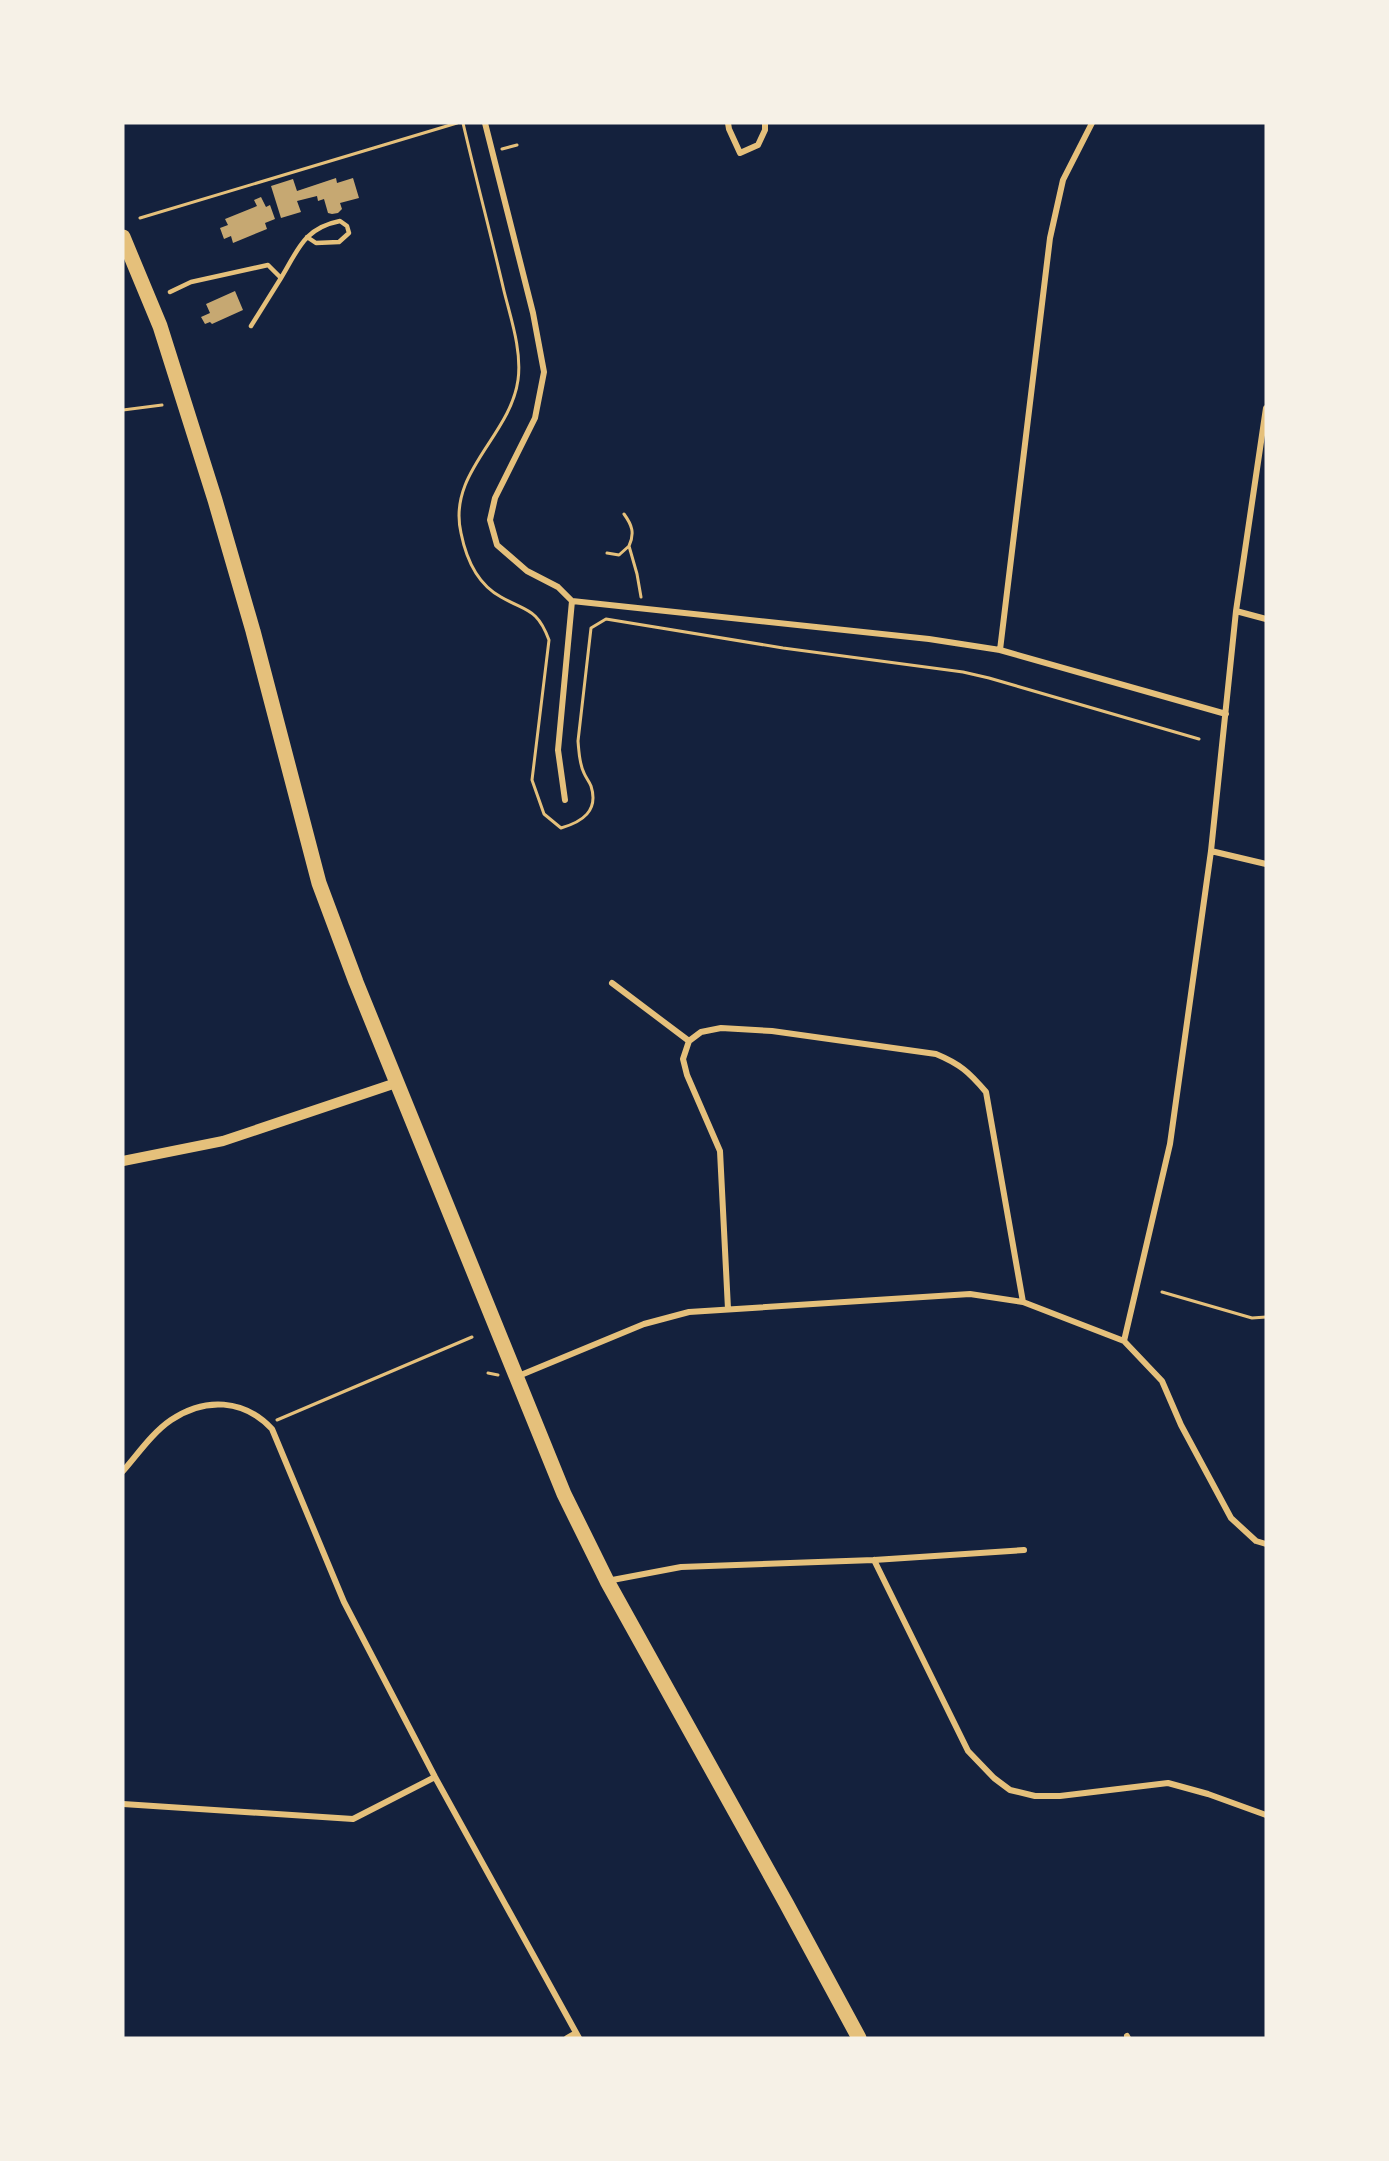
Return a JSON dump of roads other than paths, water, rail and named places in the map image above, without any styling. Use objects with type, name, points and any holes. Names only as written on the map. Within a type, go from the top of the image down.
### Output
[{"type":"main road","points":[[123,237],[160,326],[215,500],[253,631],[319,883],[396,1083],[516,1377],[564,1494],[607,1581],[859,2038]]},
{"type":"street","points":[[484,123],[533,313],[544,372],[536,418],[495,498],[490,520],[497,545],[527,571],[558,587],[572,601],[917,638],[1000,650],[1226,714]]},
{"type":"street","points":[[728,123],[740,153],[758,145],[765,130],[765,123]]},
{"type":"street","points":[[1000,650],[1050,238],[1063,180],[1092,123]]},
{"type":"street","points":[[1124,1341],[1170,1144],[1211,851],[1236,611],[1266,408]]},
{"type":"street","points":[[565,800],[558,750],[572,601]]},
{"type":"street","points":[[1236,611],[1266,619]]},
{"type":"street","points":[[1211,851],[1266,864]]},
{"type":"street","points":[[612,983],[689,1041]]},
{"type":"street","points":[[728,1309],[720,1151],[687,1075],[683,1059],[689,1041],[701,1032],[721,1028],[772,1031],[936,1054],[957,1063],[971,1074],[986,1092],[1023,1302]]},
{"type":"street","points":[[123,1161],[223,1141],[396,1083]]},
{"type":"street","points":[[516,1377],[644,1324],[689,1312],[970,1294],[1023,1302],[1124,1341],[1162,1381],[1181,1425],[1231,1518],[1256,1542],[1266,1544]]},
{"type":"street","points":[[123,1471],[156,1433],[188,1410],[220,1404],[235,1406],[247,1409],[262,1418],[272,1429],[344,1602],[435,1777],[578,2035],[567,2038]]},
{"type":"street","points":[[607,1581],[681,1567],[874,1560],[1024,1550]]},
{"type":"street","points":[[874,1560],[968,1750],[994,1778],[1010,1790],[1035,1796],[1060,1796],[1168,1783],[1208,1794],[1266,1815]]},
{"type":"street","points":[[123,1804],[353,1819],[435,1777]]},
{"type":"lane","points":[[251,326],[307,237],[313,231],[340,221],[347,226],[349,233],[339,242],[316,243],[307,237]]},
{"type":"lane","points":[[170,292],[191,282],[268,265],[281,278]]}]
